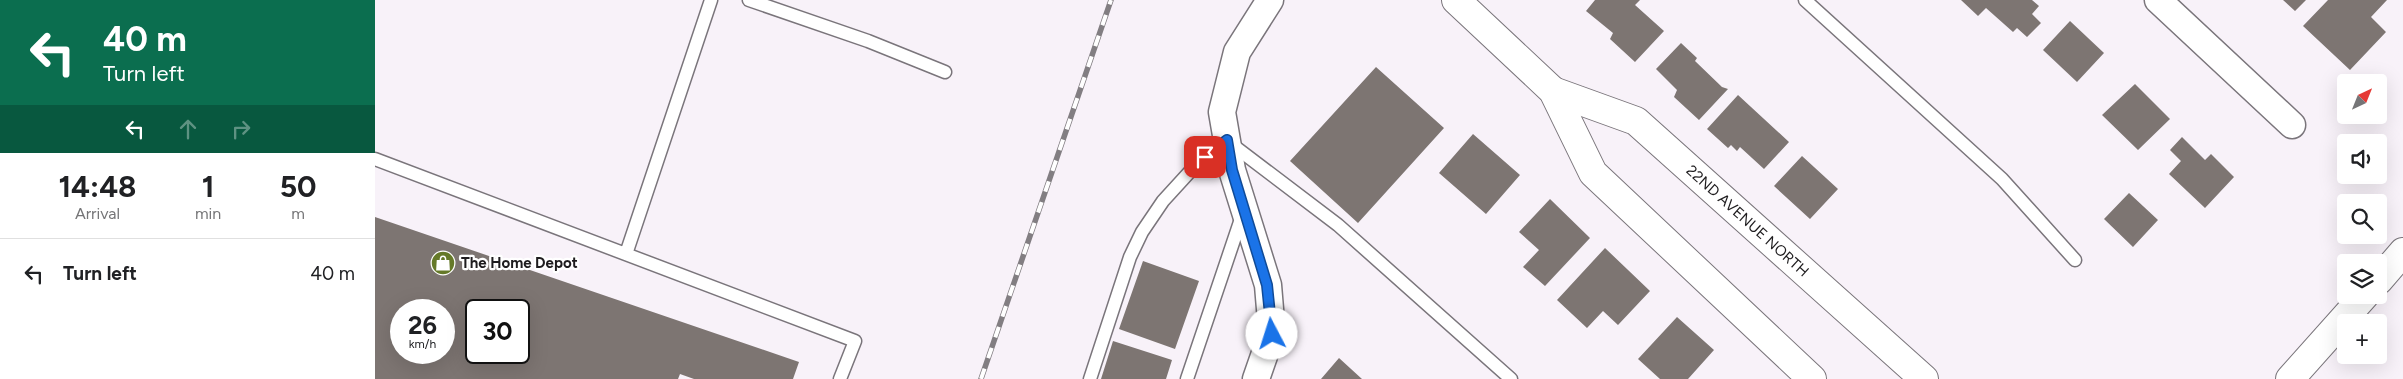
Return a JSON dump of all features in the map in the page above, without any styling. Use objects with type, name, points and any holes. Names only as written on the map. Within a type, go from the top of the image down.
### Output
[{"type":"main road","name":"22ND AVENUE NORTH","points":[[1456,0],[1553,91],[1593,173],[1812,379]]},
{"type":"main road","name":"22ND AVENUE NORTH","points":[[1553,91],[1636,121],[1924,379]]},
{"type":"main road","points":[[2387,271],[2403,252]]},
{"type":"main road","points":[[2290,379],[2357,304]]},
{"type":"street","points":[[1257,379],[1272,334],[1267,285],[1232,170],[1221,112],[1237,52],[1270,0]]},
{"type":"street","points":[[2158,0],[2292,125]]},
{"type":"lane","points":[[626,254],[711,0]]},
{"type":"lane","points":[[749,0],[868,41],[945,72]]},
{"type":"lane","points":[[1805,0],[2003,179],[2075,260]]},
{"type":"lane","points":[[1090,379],[1130,258],[1142,232],[1163,201],[1195,166],[1227,140],[1337,225],[1511,379]]},
{"type":"lane","points":[[375,159],[855,341],[840,379]]},
{"type":"lane","points":[[1187,379],[1245,208]]},
{"type":"building","points":[[1595,0],[1640,0],[1635,5],[1664,31],[1635,62],[1610,39],[1613,33],[1586,11]]},
{"type":"building","points":[[1961,0],[2032,0],[2039,6],[2032,14],[2041,23],[2027,37],[2017,28],[2013,32],[1986,8],[1978,16]]},
{"type":"building","points":[[2283,0],[2306,0],[2295,11]]},
{"type":"building","points":[[2328,0],[2387,0],[2371,17],[2386,32],[2350,70],[2303,26]]},
{"type":"building","points":[[2070,21],[2104,53],[2077,82],[2043,50]]},
{"type":"building","points":[[1681,43],[1697,58],[1695,61],[1722,87],[1728,89],[1699,120],[1674,97],[1677,90],[1656,69]]},
{"type":"building","points":[[1376,67],[1444,128],[1358,223],[1290,161]]},
{"type":"building","points":[[2135,84],[2170,119],[2138,150],[2102,115]]},
{"type":"building","points":[[1738,95],[1789,142],[1764,169],[1740,147],[1737,151],[1731,145],[1728,148],[1707,129]]},
{"type":"building","points":[[1473,134],[1520,175],[1486,214],[1439,173]]},
{"type":"building","points":[[2182,137],[2205,160],[2211,154],[2234,177],[2205,208],[2169,174],[2181,161],[2170,150]]},
{"type":"building","points":[[1802,156],[1838,189],[1810,219],[1774,186]]},
{"type":"building","points":[[2129,193],[2158,220],[2133,247],[2104,219]]},
{"type":"building","points":[[1550,199],[1590,238],[1545,286],[1523,267],[1539,250],[1519,232]]},
{"type":"building","name":"The Home Depot","points":[[375,217],[799,362],[793,379],[694,379],[680,374],[678,379],[375,379]]},
{"type":"building","points":[[1605,248],[1650,291],[1618,325],[1603,311],[1587,328],[1557,300]]},
{"type":"building","points":[[1143,261],[1199,281],[1175,349],[1119,329]]},
{"type":"building","points":[[1677,317],[1714,350],[1688,379],[1660,379],[1638,359]]},
{"type":"building","points":[[1113,341],[1172,360],[1166,379],[1101,379]]},
{"type":"building","points":[[1339,358],[1362,379],[1321,379]]},
{"type":"railway","points":[[981,379],[1111,0]]},
{"type":"place","name":"The Home Depot","points":[[443,263]]},
{"type":"route","points":[[1205,157],[1227,140],[1232,170],[1267,285],[1272,334]]}]
